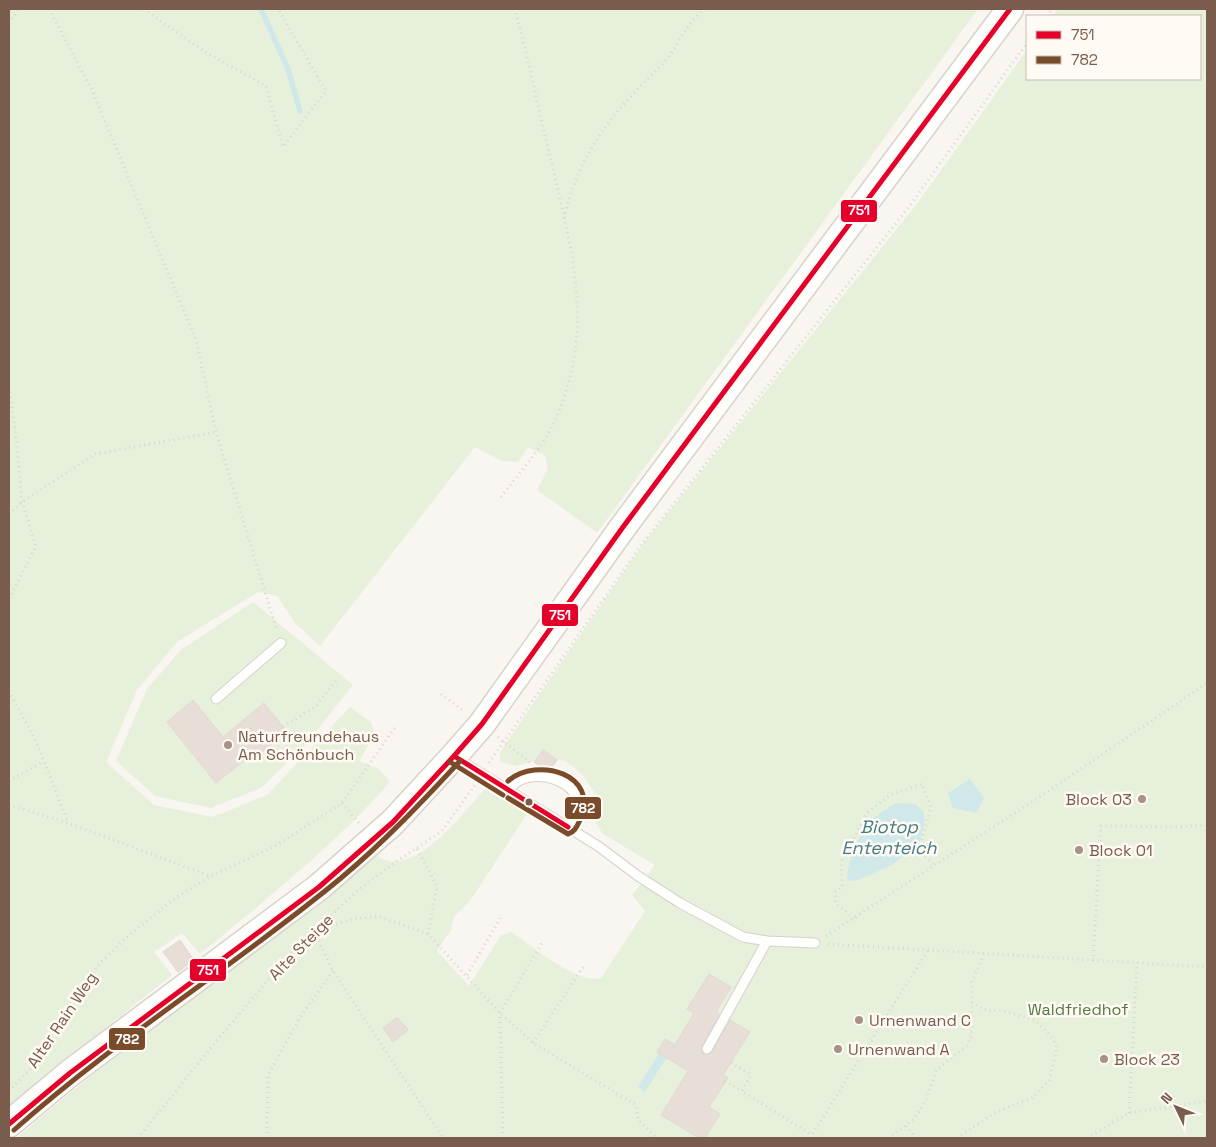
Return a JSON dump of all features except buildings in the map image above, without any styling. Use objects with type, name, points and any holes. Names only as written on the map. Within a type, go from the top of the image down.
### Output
[{"type":"main road","points":[[9,1124],[78,1067],[319,887],[394,822],[454,756],[482,724],[623,527],[1010,9]]},
{"type":"lane","points":[[216,699],[280,643]]},
{"type":"lane","points":[[454,756],[568,827],[680,902],[743,937],[766,941],[815,943]]},
{"type":"lane","points":[[509,792],[512,786],[522,779],[556,779],[571,787],[577,798],[576,810],[568,827]]},
{"type":"lane","points":[[707,1049],[766,941]]},
{"type":"path","points":[[9,23],[19,9]]},
{"type":"path","points":[[49,9],[92,90],[196,340],[216,432],[280,643]]},
{"type":"path","points":[[144,9],[205,52],[266,86],[283,147],[326,91],[278,9]]},
{"type":"path","points":[[501,497],[546,436],[565,396],[576,355],[578,318],[578,284],[515,9]]},
{"type":"path","points":[[564,219],[579,171],[599,135],[632,95],[666,60],[683,31],[705,9]]},
{"type":"path","name":"Alte Steige","points":[[138,1138],[208,1051],[292,952],[359,890],[394,863],[441,832],[642,544],[908,208],[1026,44]]},
{"type":"path","points":[[9,387],[22,502],[36,546],[9,598]]},
{"type":"path","points":[[9,514],[22,502],[95,454],[216,432]]},
{"type":"path","points":[[283,727],[316,706],[336,681]]},
{"type":"path","points":[[815,943],[935,866],[1207,682]]},
{"type":"path","points":[[9,691],[36,741],[68,823]]},
{"type":"path","name":"Alter Rain Weg","points":[[9,1091],[30,1069],[68,1005],[100,963],[128,936],[177,896],[211,876],[277,844],[342,803],[396,726]]},
{"type":"path","points":[[504,741],[546,776],[545,778]]},
{"type":"path","points":[[9,781],[43,762]]},
{"type":"path","points":[[854,918],[836,904],[835,892],[842,888],[841,862],[868,812],[890,795],[922,784],[931,807],[919,850],[935,866]]},
{"type":"path","points":[[9,805],[68,823],[211,876]]},
{"type":"path","points":[[1093,961],[1101,826],[1176,827],[1206,825],[1207,863]]},
{"type":"path","points":[[417,849],[437,886],[428,934]]},
{"type":"path","points":[[467,975],[502,915]]},
{"type":"path","points":[[444,1138],[333,971],[314,930],[353,919],[378,916],[428,934],[500,1012],[533,1043],[636,1105],[638,1120],[657,1138]]},
{"type":"path","points":[[503,1138],[500,1012],[543,941]]},
{"type":"path","points":[[815,943],[1207,967]]},
{"type":"path","points":[[725,1081],[811,1136],[929,950]]},
{"type":"path","points":[[888,1138],[914,1119],[925,1102],[936,1070],[967,1046],[972,1035],[972,982],[984,954]]},
{"type":"path","points":[[1129,1113],[1136,963]]},
{"type":"path","points":[[533,1043],[583,967]]},
{"type":"path","points":[[267,1138],[268,1075],[300,1017],[333,971]]},
{"type":"path","points":[[957,1138],[996,1112],[1032,1098],[1043,1089],[1049,1081],[1056,1054],[1056,1044],[1036,1021],[1007,1012],[988,1011],[972,1003]]},
{"type":"path","points":[[731,1063],[751,1075],[742,1091]]},
{"type":"path","points":[[1087,1138],[1129,1113],[1207,1101]]},
{"type":"path","points":[[906,1126],[916,1138]]},
{"type":"green space","points":[[9,9],[978,9],[597,533],[537,490],[548,468],[545,456],[528,447],[518,462],[502,461],[475,447],[320,646],[295,623],[277,596],[258,592],[177,642],[137,690],[106,762],[154,805],[213,817],[267,795],[350,707],[371,722],[375,734],[359,761],[379,769],[390,782],[323,850],[200,954],[182,933],[154,952],[172,975],[9,1105]]},
{"type":"green space","name":"Waldfriedhof","points":[[1058,9],[1207,9],[1207,1138],[17,1138],[105,1065],[287,927],[376,855],[390,861],[405,860],[421,853],[450,828],[485,789],[527,814],[470,901],[454,917],[451,930],[437,951],[469,986],[501,935],[512,932],[567,970],[591,978],[601,978],[645,911],[632,895],[655,865],[603,834],[595,822],[594,792],[581,773],[565,761],[544,758],[516,766],[500,762],[500,752],[643,544],[916,205],[1026,51],[1026,80],[1201,80],[1201,15],[1054,15]],"holes":[[[924,812],[925,822],[919,844],[854,849],[872,820]]]},
{"type":"green space","points":[[253,602],[353,685],[305,745],[261,788],[211,808],[155,796],[116,761],[147,689],[181,650]]},
{"type":"water","points":[[970,779],[984,798],[976,813],[953,808],[948,793]]},
{"type":"water","name":"Biotop Ententeich","points":[[896,803],[915,804],[924,812],[925,822],[919,844],[892,865],[858,880],[847,881],[851,857],[863,832],[875,817]]},
{"type":"water","points":[[659,1053],[667,1057],[645,1092],[638,1087]]},
{"type":"waterway","points":[[261,9],[288,69],[300,111]]},
{"type":"transit line","name":"751","points":[[9,1124],[70,1073],[319,887],[393,822],[454,756],[482,724],[623,527],[1010,9]]},
{"type":"transit line","name":"751","points":[[454,756],[568,827]]},
{"type":"transit line","name":"782","points":[[14,1130],[94,1064],[260,942],[341,878],[402,821],[460,761]]},
{"type":"transit line","name":"782","points":[[450,762],[503,795]]},
{"type":"transit line","name":"782","points":[[508,781],[520,774],[534,770],[549,770],[563,774],[574,781],[582,791],[584,804],[577,827],[568,834],[508,798]]},
{"type":"place","name":"Naturfreundehaus Am Schönbuch","points":[[228,745]]},
{"type":"place","name":"Block 03","points":[[1142,799]]},
{"type":"place","name":"Block 01","points":[[1079,850]]},
{"type":"place","name":"Urnenwand C","points":[[859,1020]]},
{"type":"place","name":"Urnenwand A","points":[[838,1049]]},
{"type":"place","name":"Block 23","points":[[1104,1059]]}]
